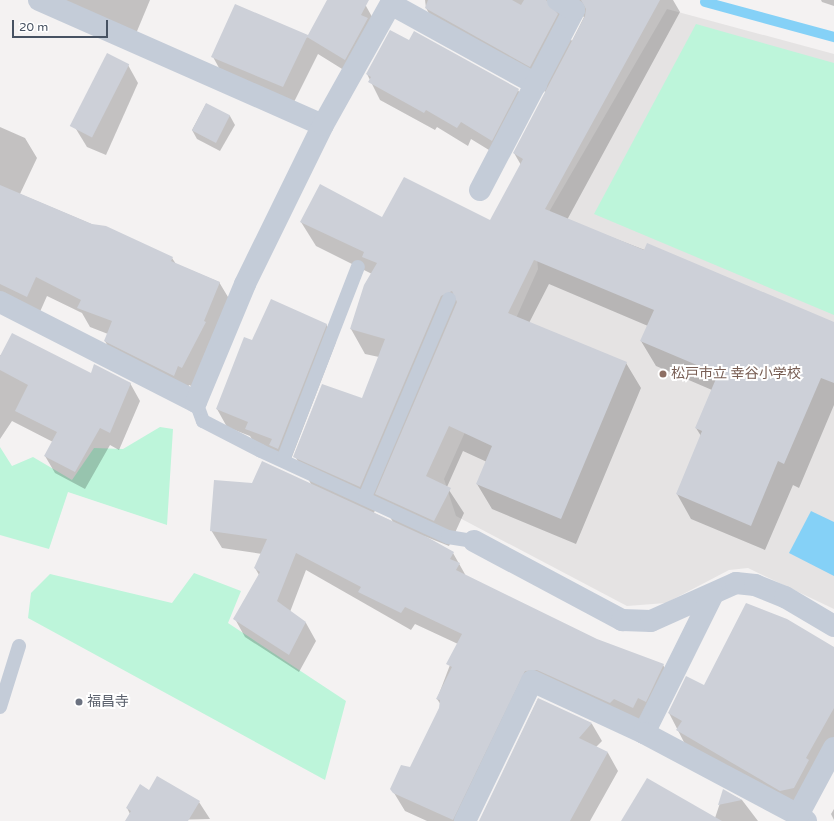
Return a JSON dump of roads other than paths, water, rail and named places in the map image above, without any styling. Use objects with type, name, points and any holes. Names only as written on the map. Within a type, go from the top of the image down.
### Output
[{"type":"street","points":[[39,0],[323,125]]},
{"type":"street","points":[[480,190],[574,10],[558,0]]},
{"type":"street","points":[[0,302],[196,402],[239,298],[323,125],[392,2],[536,84]]},
{"type":"street","points":[[474,541],[622,620],[651,621],[736,583],[755,585],[785,597],[834,626]]},
{"type":"street","points":[[644,733],[713,594]]},
{"type":"street","points":[[464,821],[532,681],[644,733],[802,818],[834,748]]},
{"type":"lane","points":[[283,460],[358,266]]},
{"type":"lane","points":[[365,497],[449,299]]},
{"type":"lane","points":[[196,402],[203,421],[448,537],[474,541]]},
{"type":"lane","points":[[0,708],[19,646]]},
{"type":"water","points":[[811,511],[834,522],[834,576],[789,553]]},
{"type":"waterway","points":[[705,2],[834,37]]},
{"type":"place","name":"松戸市立 幸谷小学校","points":[[663,374]]},
{"type":"place","name":"福昌寺","points":[[79,702]]}]
